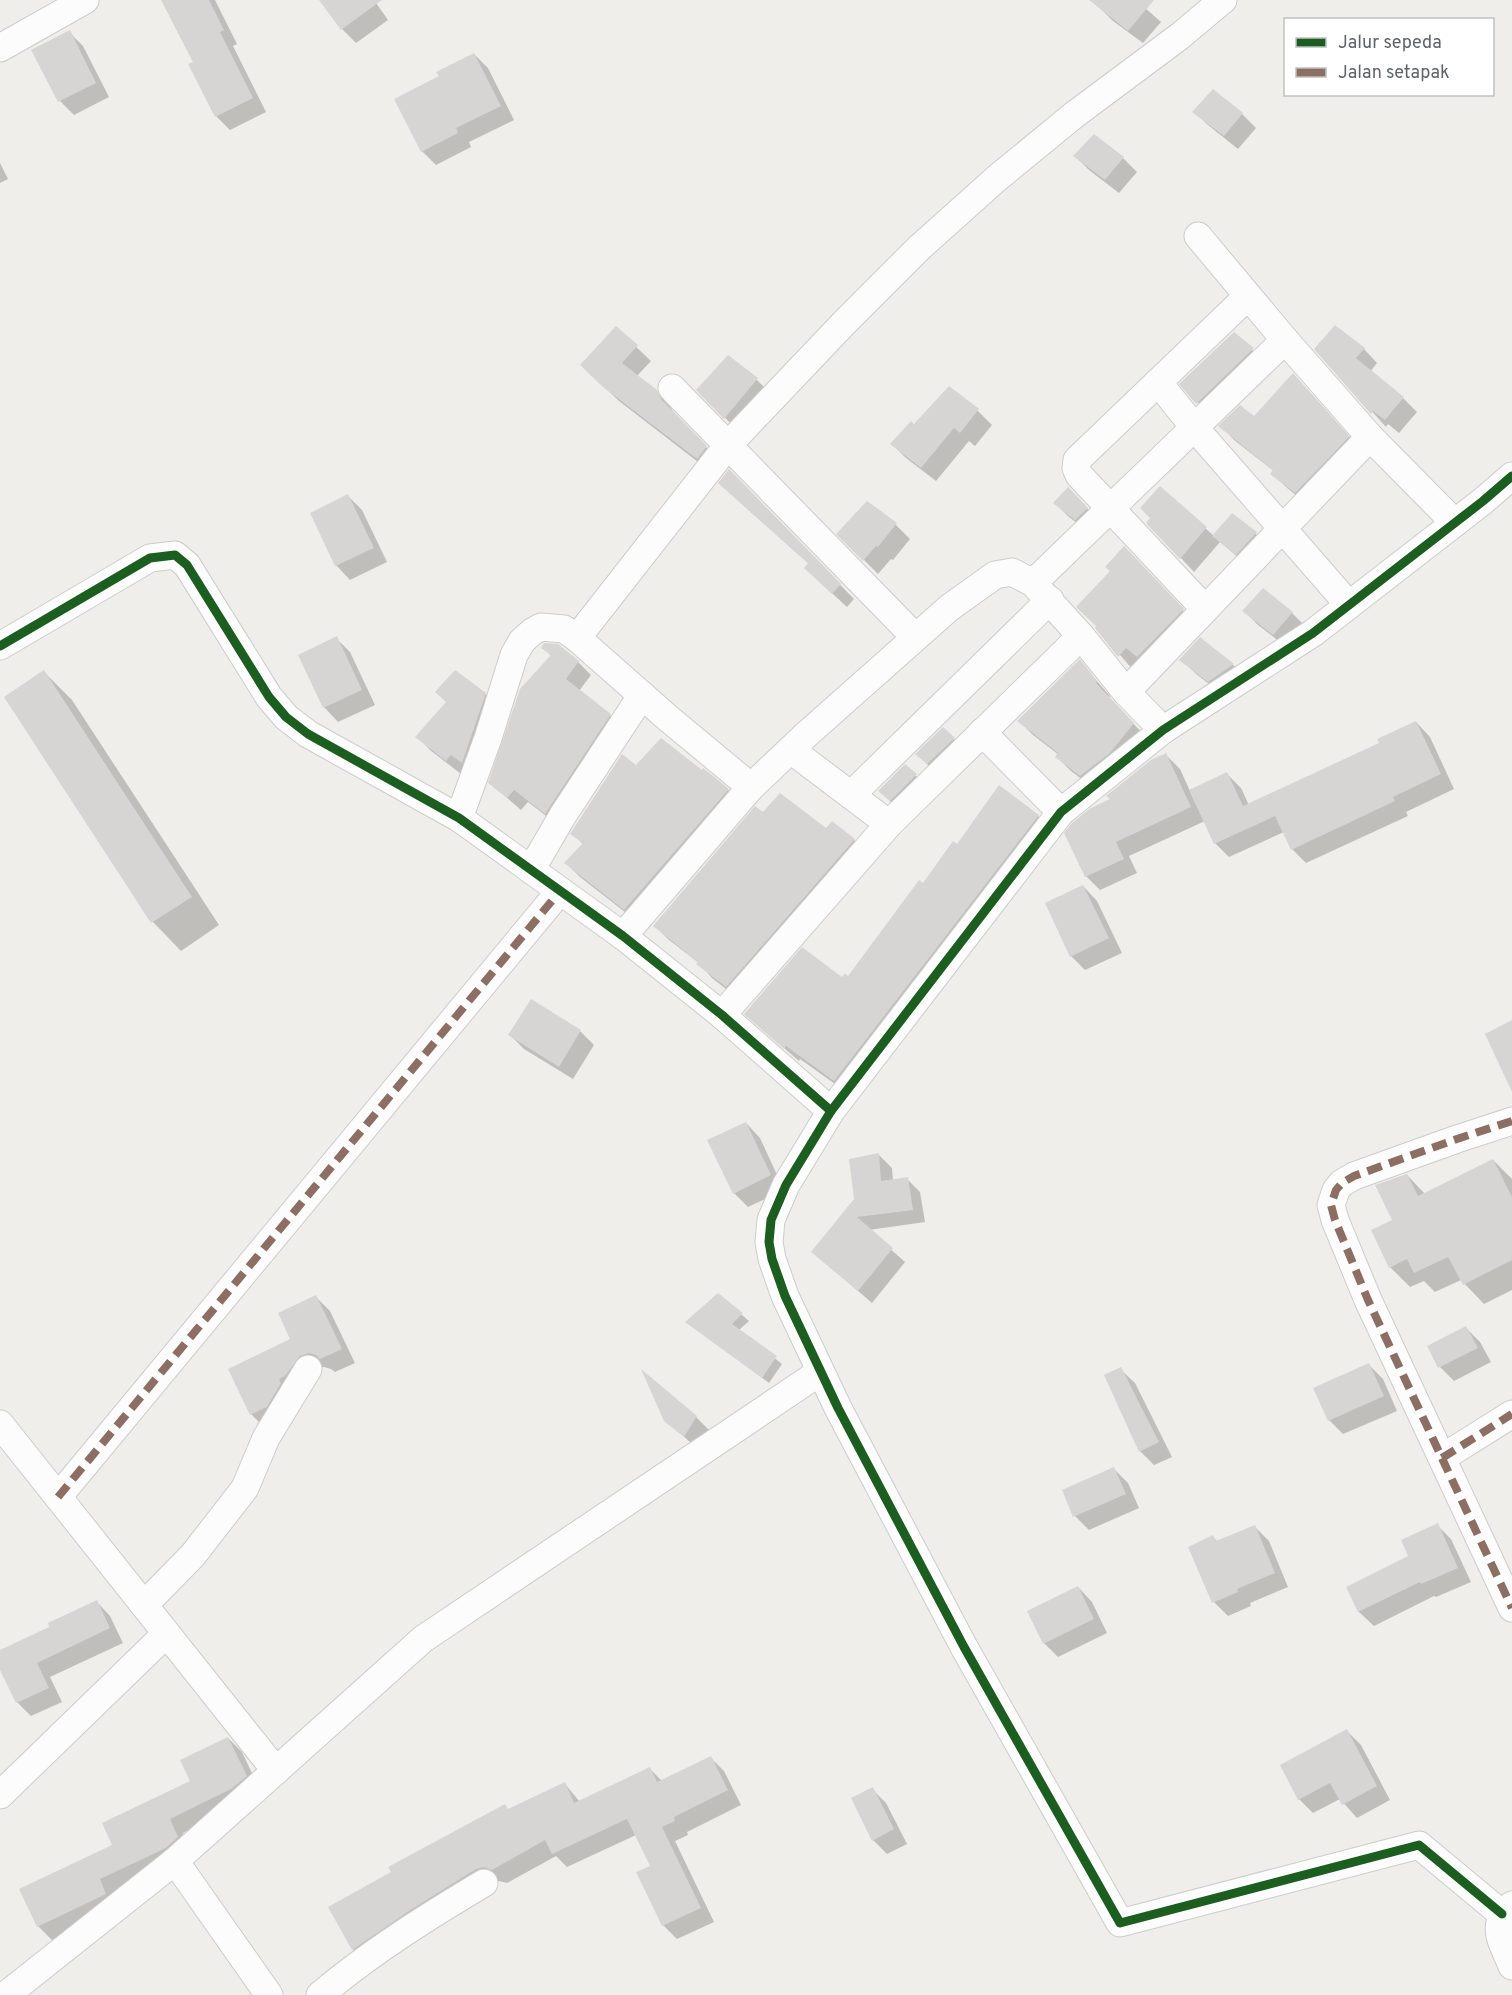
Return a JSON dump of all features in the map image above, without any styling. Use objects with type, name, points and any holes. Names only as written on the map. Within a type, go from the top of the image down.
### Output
[{"type":"street","points":[[0,48],[85,0]]},
{"type":"street","points":[[577,638],[728,445],[844,323],[927,241],[996,179],[1074,115],[1180,36],[1223,0]]},
{"type":"street","points":[[1198,236],[1370,437],[1455,523]]},
{"type":"street","points":[[1205,609],[1079,475],[1076,468],[1077,460],[1248,296]]},
{"type":"street","points":[[851,795],[1041,591],[1109,509],[1285,340]]},
{"type":"street","points":[[1158,382],[1194,427],[1349,605]]},
{"type":"street","points":[[672,388],[915,637]]},
{"type":"street","points":[[1126,692],[1370,437]]},
{"type":"street","points":[[1512,476],[1313,633],[1163,730],[1061,812],[831,1111],[786,1185],[771,1220],[769,1242],[772,1259],[785,1296],[820,1372],[964,1647],[1120,1923],[1419,1845],[1507,1910],[1498,1931],[1512,1966]]},
{"type":"street","points":[[0,646],[150,558],[175,555],[187,565],[269,697],[286,717],[308,734],[459,818],[623,936],[722,1015],[831,1111]]},
{"type":"street","points":[[623,936],[751,787],[915,637],[949,608],[995,575],[1012,572],[1041,591],[1126,692],[1163,730]]},
{"type":"street","points":[[459,818],[488,738],[514,655],[522,642],[541,627],[564,629],[577,638],[751,787]]},
{"type":"street","points":[[722,1015],[889,824],[1081,636]]},
{"type":"street","points":[[531,870],[563,815],[642,695]]},
{"type":"street","points":[[982,732],[1061,812]]},
{"type":"street","points":[[791,750],[889,824]]},
{"type":"street","points":[[58,1497],[560,891]]},
{"type":"street","points":[[1512,1121],[1446,1142],[1354,1176],[1342,1183],[1333,1197],[1333,1213],[1368,1300],[1512,1608]]},
{"type":"street","points":[[144,1605],[193,1555],[245,1488],[266,1438],[308,1369]]},
{"type":"street","points":[[6,1995],[175,1861],[423,1639],[820,1372]]},
{"type":"street","points":[[1442,1458],[1512,1414]]},
{"type":"street","points":[[0,1424],[276,1772]]},
{"type":"street","points":[[0,1796],[166,1634]]},
{"type":"street","points":[[175,1861],[269,1995]]},
{"type":"street","points":[[320,1995],[348,1971],[423,1919],[484,1883]]},
{"type":"building","points":[[161,0],[209,0],[224,30],[220,32],[253,98],[215,117],[188,64],[193,62]]},
{"type":"building","points":[[319,0],[382,0],[341,30]]},
{"type":"building","points":[[1089,0],[1154,0],[1128,31]]},
{"type":"building","points":[[70,30],[96,83],[58,102],[31,50]]},
{"type":"building","points":[[474,53],[501,106],[456,128],[458,133],[421,152],[394,99],[439,76],[436,72]]},
{"type":"building","points":[[1213,89],[1243,113],[1224,136],[1192,112]]},
{"type":"building","points":[[1094,134],[1124,157],[1105,180],[1073,156]]},
{"type":"building","points":[[1335,325],[1365,348],[1356,358],[1404,397],[1385,420],[1373,411],[1371,414],[1314,349]]},
{"type":"building","points":[[616,326],[638,345],[622,363],[657,390],[661,399],[707,446],[697,459],[603,387],[580,365]]},
{"type":"building","points":[[1234,332],[1254,348],[1196,404],[1179,384]]},
{"type":"building","points":[[728,355],[758,378],[724,419],[696,390]]},
{"type":"building","points":[[1293,373],[1349,437],[1295,493],[1270,474],[1273,470],[1218,426],[1240,405],[1254,416]]},
{"type":"building","points":[[949,386],[979,409],[960,433],[954,428],[921,468],[890,444],[911,421],[914,424]]},
{"type":"building","points":[[729,469],[841,584],[832,594],[804,568],[808,563],[718,483]]},
{"type":"building","points":[[1160,486],[1207,527],[1180,559],[1146,523],[1150,518],[1140,508]]},
{"type":"building","points":[[1068,487],[1088,508],[1075,520],[1053,503]]},
{"type":"building","points":[[348,494],[374,548],[335,566],[310,513]]},
{"type":"building","points":[[867,501],[897,523],[878,547],[876,546],[863,561],[836,534]]},
{"type":"building","points":[[1232,513],[1257,532],[1236,555],[1212,536]]},
{"type":"building","points":[[1124,546],[1184,609],[1137,657],[1126,648],[1118,657],[1095,628],[1096,626],[1076,607],[1110,571],[1105,567]]},
{"type":"building","points":[[1263,588],[1293,612],[1273,635],[1242,611]]},
{"type":"building","points":[[337,636],[362,690],[323,708],[298,655]]},
{"type":"building","points":[[1200,637],[1234,664],[1208,682],[1179,660]]},
{"type":"building","points":[[544,643],[558,644],[579,661],[566,679],[611,714],[545,814],[514,790],[507,798],[488,783],[520,689],[551,655],[541,648]]},
{"type":"building","points":[[1080,659],[1097,681],[1096,683],[1134,723],[1110,753],[1080,776],[1055,757],[1058,753],[1017,721]]},
{"type":"building","points":[[44,670],[192,897],[151,923],[4,697]]},
{"type":"building","points":[[455,670],[486,693],[462,763],[451,755],[446,761],[415,737],[446,702],[435,692]]},
{"type":"building","points":[[1416,721],[1441,774],[1393,797],[1395,801],[1291,850],[1275,816],[1214,844],[1189,790],[1227,772],[1243,806],[1379,743],[1377,739]]},
{"type":"building","points":[[943,727],[955,738],[927,764],[915,754]]},
{"type":"building","points":[[661,738],[729,789],[624,910],[564,863],[583,843],[570,834],[622,754],[636,765]]},
{"type":"building","points":[[1166,753],[1191,807],[1116,842],[1124,859],[1085,877],[1064,833],[1072,823],[1091,808],[1110,799],[1106,796],[1151,760]]},
{"type":"building","points":[[905,764],[917,774],[890,801],[878,791]]},
{"type":"building","points":[[999,785],[1039,815],[834,1081],[786,1046],[784,1049],[744,1014],[802,947],[842,977],[845,973],[848,976],[919,880],[923,883],[953,841],[957,844]]},
{"type":"building","points":[[780,793],[826,828],[832,821],[855,839],[726,987],[653,926],[755,806],[763,812]]},
{"type":"building","points":[[1083,885],[1109,938],[1070,957],[1045,903]]},
{"type":"building","points":[[531,999],[581,1030],[559,1067],[508,1035]]},
{"type":"building","points":[[1512,1020],[1512,1092],[1485,1034]]},
{"type":"building","points":[[746,1122],[771,1175],[733,1194],[707,1140]]},
{"type":"building","points":[[879,1153],[881,1181],[908,1177],[913,1210],[857,1217],[893,1248],[858,1291],[811,1252],[854,1199],[849,1159]]},
{"type":"building","points":[[1493,1159],[1512,1197],[1512,1260],[1463,1285],[1448,1257],[1414,1273],[1407,1259],[1389,1268],[1371,1230],[1392,1220],[1375,1185],[1407,1174],[1418,1196]]},
{"type":"building","points":[[718,1293],[743,1313],[732,1324],[777,1356],[762,1378],[685,1322]]},
{"type":"building","points":[[316,1295],[342,1349],[320,1359],[309,1353],[300,1356],[285,1376],[279,1379],[281,1383],[267,1407],[250,1415],[228,1369],[290,1339],[278,1313]]},
{"type":"building","points":[[1466,1326],[1478,1348],[1438,1368],[1427,1346]]},
{"type":"building","points":[[1369,1363],[1384,1396],[1328,1421],[1313,1388]]},
{"type":"building","points":[[1121,1367],[1159,1442],[1139,1452],[1104,1375]]},
{"type":"building","points":[[641,1369],[697,1416],[684,1437],[664,1421]]},
{"type":"building","points":[[1114,1467],[1126,1494],[1073,1517],[1062,1490]]},
{"type":"building","points":[[1438,1523],[1458,1568],[1421,1584],[1420,1582],[1358,1612],[1346,1587],[1408,1556],[1401,1540]]},
{"type":"building","points":[[1255,1525],[1275,1573],[1237,1589],[1238,1592],[1212,1603],[1188,1547],[1213,1535],[1216,1541]]},
{"type":"building","points":[[1078,1586],[1094,1619],[1043,1644],[1027,1611]]},
{"type":"building","points":[[97,1600],[110,1628],[37,1663],[49,1688],[16,1703],[0,1670],[0,1650],[49,1627],[48,1623]]},
{"type":"building","points":[[1347,1729],[1377,1786],[1342,1805],[1330,1783],[1298,1800],[1280,1765]]},
{"type":"building","points":[[228,1737],[247,1776],[231,1789],[170,1819],[178,1837],[166,1848],[100,1879],[106,1894],[37,1927],[19,1889],[112,1845],[102,1823],[190,1781],[180,1760]]},
{"type":"building","points":[[711,1756],[728,1790],[674,1817],[675,1821],[662,1827],[701,1908],[662,1926],[636,1872],[650,1866],[627,1819],[552,1854],[545,1840],[492,1870],[484,1867],[476,1869],[352,1950],[328,1907],[391,1872],[388,1867],[505,1804],[508,1809],[565,1782],[574,1803],[650,1767],[657,1782]]},
{"type":"building","points":[[873,1787],[894,1829],[872,1841],[851,1798]]},
{"type":"marked path","points":[[58,1497],[560,891]]},
{"type":"marked path","points":[[1512,1121],[1354,1176],[1342,1183],[1336,1190],[1331,1205],[1368,1300],[1512,1608]]},
{"type":"marked path","points":[[1442,1458],[1512,1414]]},
{"type":"cycle path","points":[[1502,1914],[1419,1845],[1120,1923],[964,1647],[838,1408],[785,1296],[772,1259],[769,1242],[771,1220],[786,1185],[831,1111],[1061,812],[1163,730],[1313,633],[1512,476]]},
{"type":"cycle path","points":[[0,646],[150,558],[175,555],[187,565],[269,697],[286,717],[308,734],[459,818],[623,936],[722,1015],[831,1111]]}]
